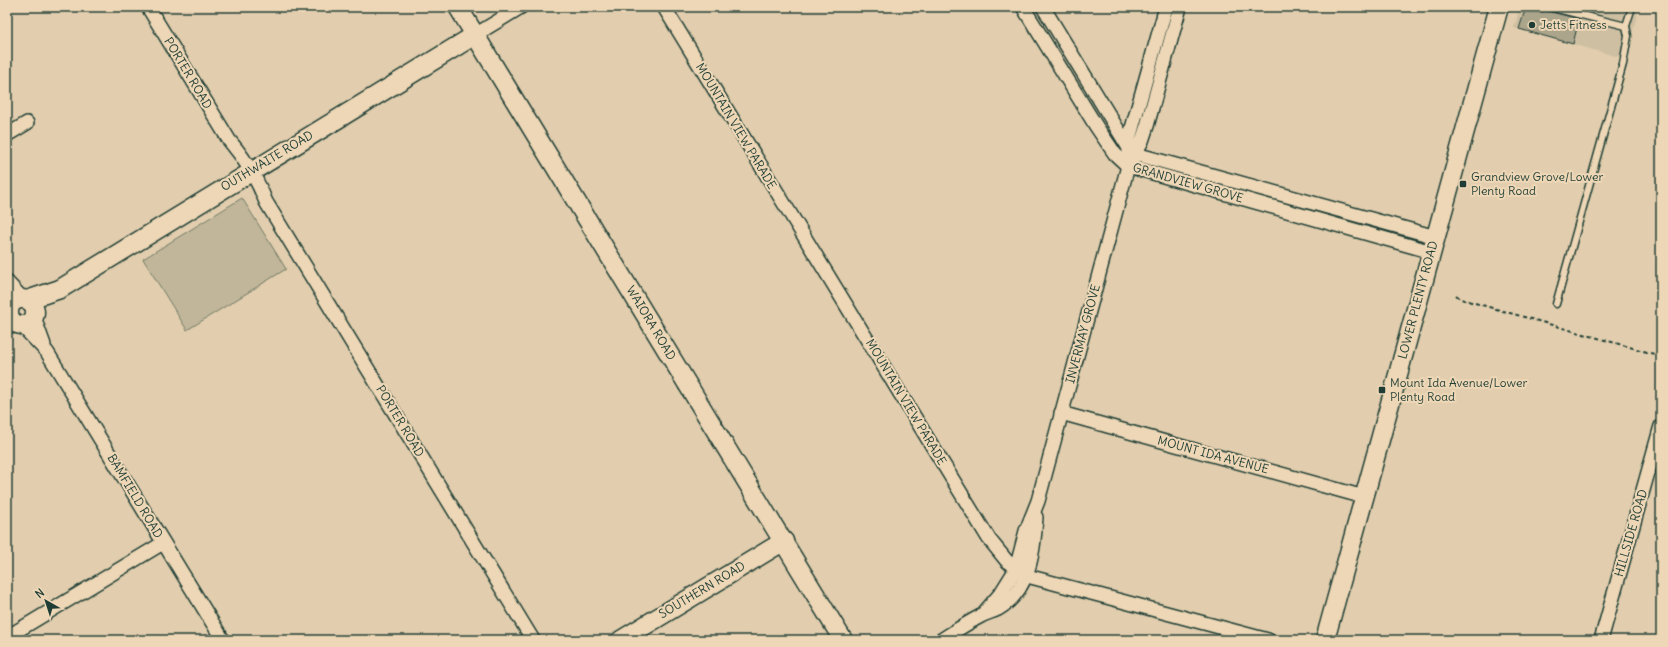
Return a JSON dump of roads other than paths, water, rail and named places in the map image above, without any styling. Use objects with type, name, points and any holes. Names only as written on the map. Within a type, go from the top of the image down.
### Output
[{"type":"main road","name":"WAIORA ROAD","points":[[458,7],[843,640]]},
{"type":"main road","name":"LOWER PLENTY ROAD","points":[[1325,640],[1499,7]]},
{"type":"main road","name":"OUTHWAITE ROAD","points":[[18,312],[60,289],[475,35]]},
{"type":"main road","name":"SOUTHERN ROAD","points":[[621,640],[784,541]]},
{"type":"street","name":"PORTER ROAD","points":[[148,7],[229,140],[243,156],[248,173],[260,186],[266,202],[533,640]]},
{"type":"street","points":[[475,35],[521,7]]},
{"type":"street","name":"MOUNTAIN VIEW PARADE","points":[[664,7],[996,549],[1021,572],[1042,581],[1100,594],[1268,640]]},
{"type":"street","name":"GRANDVIEW GROVE","points":[[1023,7],[1096,126],[1115,154],[1128,166],[1434,244]]},
{"type":"street","name":"GRANDVIEW GROVE","points":[[1043,7],[1132,151],[1434,244]]},
{"type":"street","name":"INVERMAY GROVE","points":[[1132,151],[1129,138],[1166,7]]},
{"type":"street","name":"INVERMAY GROVE","points":[[941,640],[982,616],[997,610],[1016,594],[1024,582],[1021,572],[1026,531],[1038,501],[1132,151],[1147,126],[1180,7]]},
{"type":"street","points":[[7,135],[27,123]]},
{"type":"street","name":"BAMFIELD ROAD","points":[[7,282],[18,312],[47,352],[223,640]]},
{"type":"street","name":"MOUNT IDA AVENUE","points":[[1061,413],[1364,497]]},
{"type":"street","name":"HILLSIDE ROAD","points":[[1601,640],[1661,426]]},
{"type":"street","points":[[7,637],[163,542]]},
{"type":"lane","points":[[1549,7],[1626,26]]},
{"type":"lane","points":[[1556,304],[1624,64],[1628,36],[1626,26],[1632,7]]},
{"type":"place","name":"Jetts Fitness","points":[[1532,25]]},
{"type":"place","name":"Grandview Grove/Lower Plenty Road","points":[[1463,184]]},
{"type":"place","name":"Mount Ida Avenue/Lower Plenty Road","points":[[1382,390]]}]
